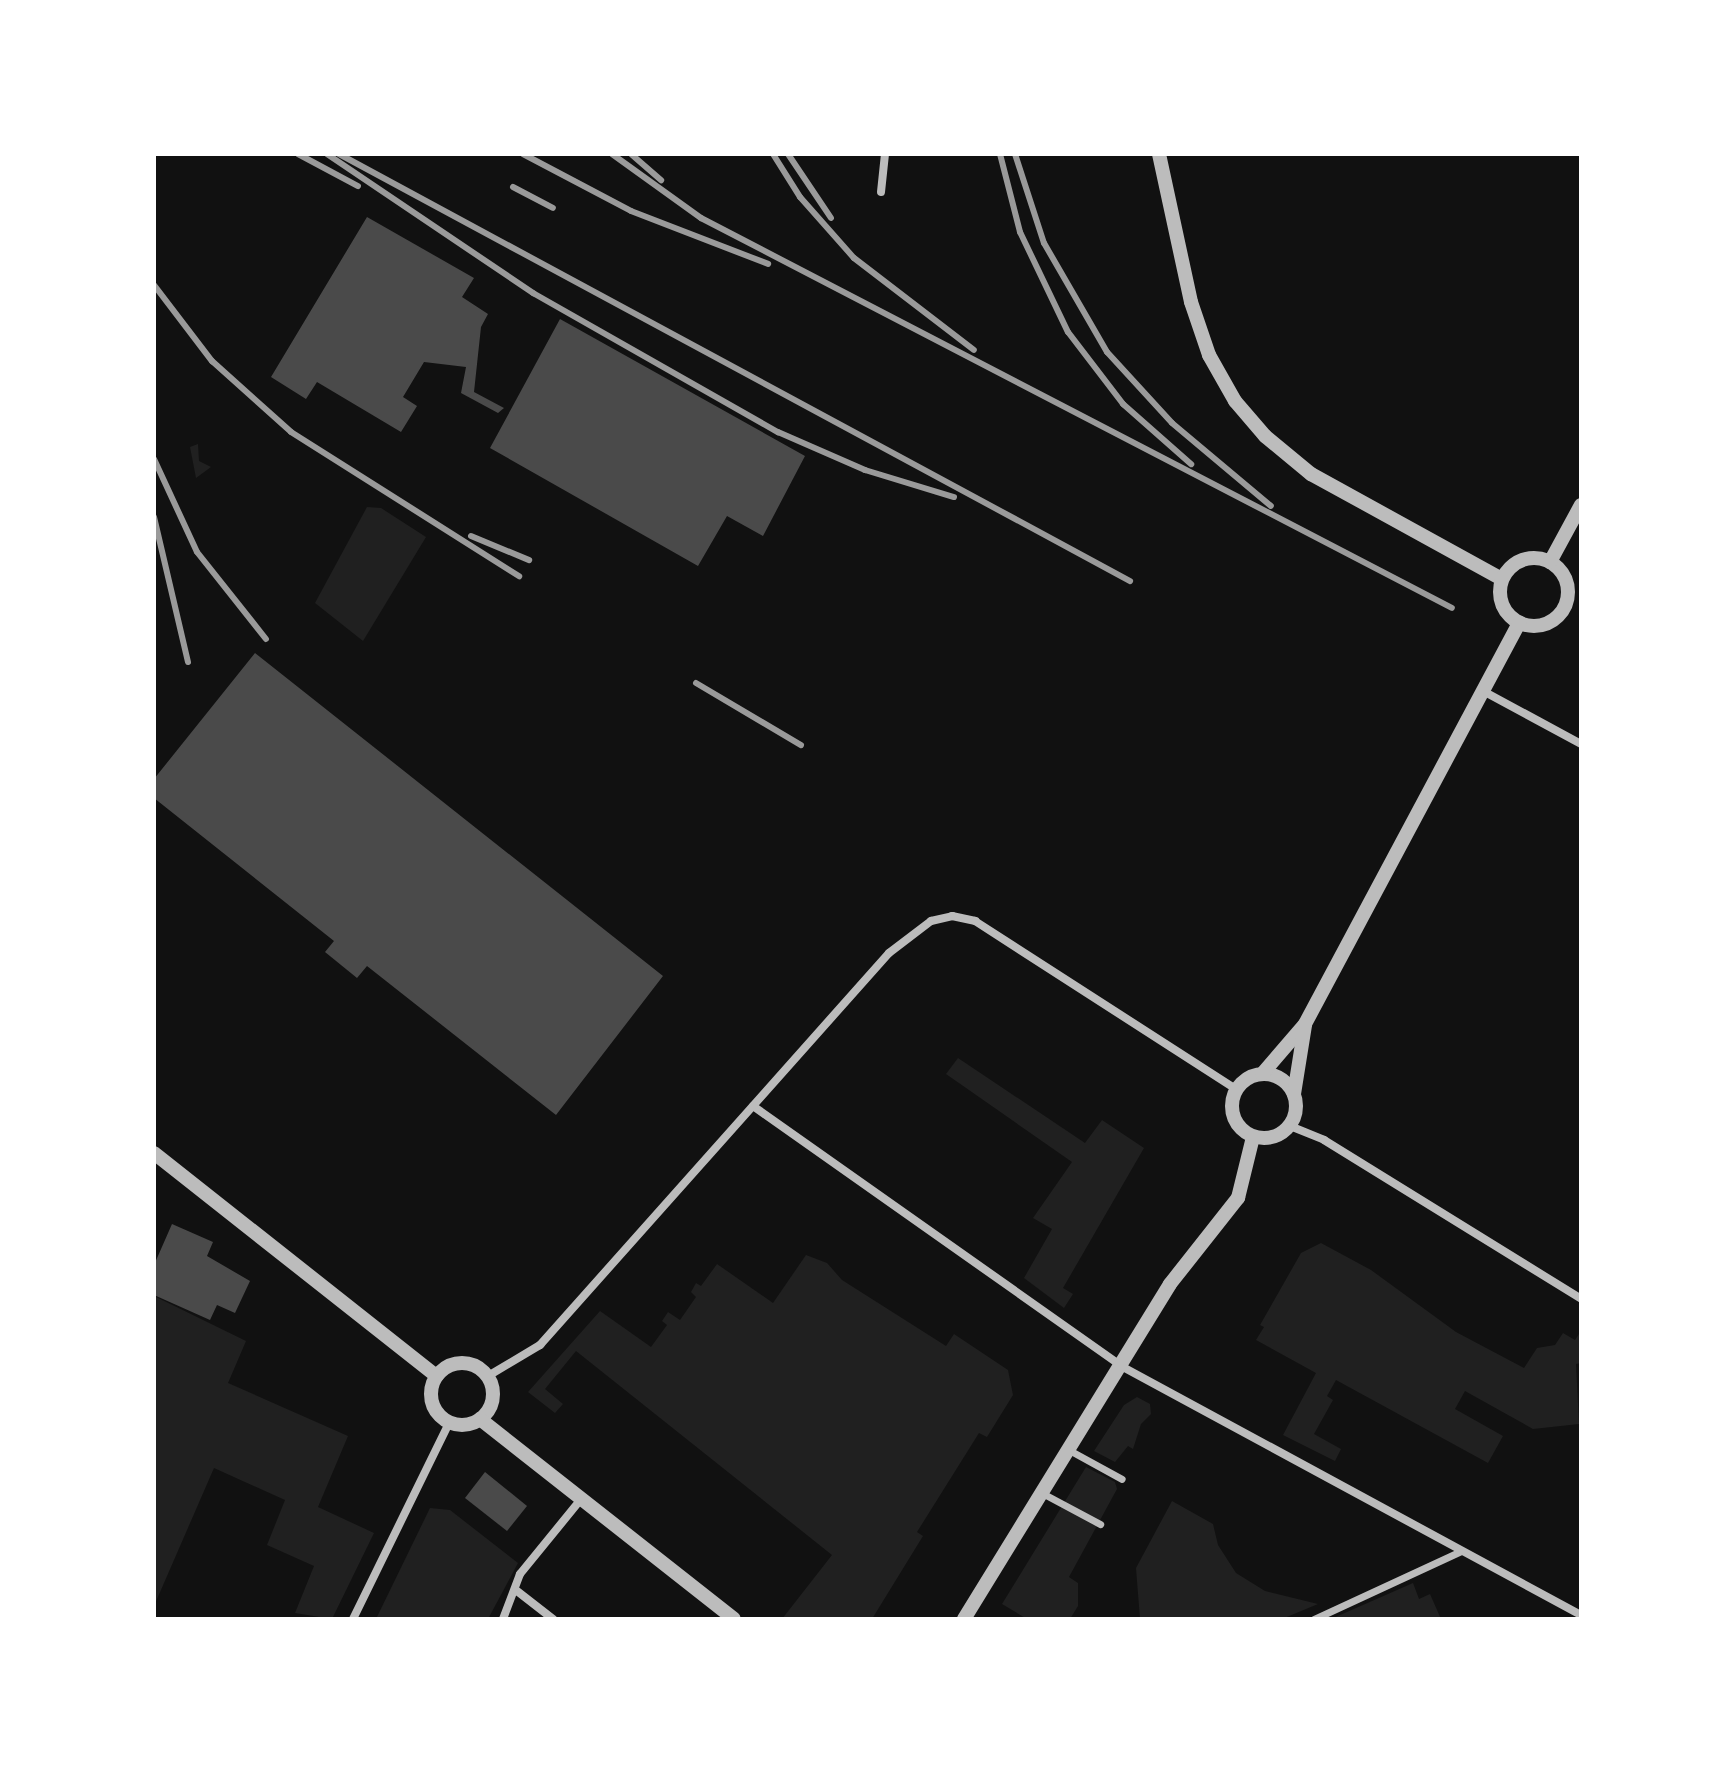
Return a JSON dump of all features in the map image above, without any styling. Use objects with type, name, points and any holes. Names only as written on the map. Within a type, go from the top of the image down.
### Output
[{"type":"street","points":[[881,192],[885,154]]},
{"type":"street","points":[[1159,154],[1197,323],[1235,401],[1265,436],[1311,474],[1502,579]]},
{"type":"street","points":[[1550,562],[1581,505]]},
{"type":"street","points":[[1521,560],[1550,562],[1567,583],[1567,603],[1545,624],[1519,623],[1501,600],[1502,579],[1521,560]]},
{"type":"street","points":[[1236,1089],[1262,1074],[1305,1024],[1519,623]]},
{"type":"street","points":[[1483,691],[1581,744]]},
{"type":"street","points":[[488,1376],[540,1345],[901,941],[931,921],[952,916],[991,930],[1236,1089]]},
{"type":"street","points":[[1236,1089],[1234,1118],[1253,1137],[1276,1137],[1290,1126],[1305,1024]]},
{"type":"street","points":[[1262,1074],[1280,1078],[1294,1094]]},
{"type":"street","points":[[753,1106],[1121,1366],[1581,1615]]},
{"type":"street","points":[[1290,1126],[1324,1140],[1581,1299]]},
{"type":"street","points":[[964,1619],[1170,1284],[1238,1198],[1253,1137]]},
{"type":"street","points":[[154,1153],[436,1376]]},
{"type":"street","points":[[465,1362],[488,1376],[493,1400],[480,1419],[465,1425],[449,1423],[434,1408],[436,1376],[445,1367],[465,1362]]},
{"type":"street","points":[[480,1419],[734,1619]]},
{"type":"street","points":[[353,1619],[449,1423]]},
{"type":"street","points":[[1069,1450],[1122,1479]]},
{"type":"street","points":[[1042,1493],[1100,1524]]},
{"type":"street","points":[[503,1619],[517,1591],[520,1574],[582,1498]]},
{"type":"street","points":[[1314,1619],[1461,1551]]},
{"type":"street","points":[[517,1591],[553,1619]]},
{"type":"shaded area","points":[[198,444],[199,461],[211,467],[196,478],[190,447]]},
{"type":"shaded area","points":[[367,507],[381,508],[426,537],[363,641],[315,603]]},
{"type":"shaded area","points":[[958,1058],[1085,1143],[1102,1120],[1144,1148],[1063,1288],[1073,1294],[1064,1308],[1024,1278],[1052,1229],[1033,1218],[1072,1162],[946,1074]]},
{"type":"shaded area","points":[[1321,1243],[1371,1270],[1456,1332],[1524,1368],[1537,1348],[1555,1345],[1563,1333],[1575,1340],[1581,1331],[1581,1363],[1576,1364],[1579,1424],[1533,1429],[1465,1391],[1455,1409],[1503,1436],[1488,1463],[1336,1380],[1327,1396],[1333,1400],[1314,1434],[1341,1449],[1335,1461],[1283,1435],[1316,1373],[1256,1340],[1264,1327],[1260,1325],[1301,1253]]},
{"type":"shaded area","points":[[806,1255],[827,1263],[842,1280],[946,1346],[954,1334],[1008,1370],[1013,1395],[987,1437],[979,1433],[917,1532],[923,1536],[872,1619],[782,1619],[832,1555],[576,1351],[545,1389],[563,1404],[555,1413],[528,1392],[600,1311],[651,1347],[667,1325],[662,1321],[668,1312],[680,1320],[696,1297],[691,1292],[696,1283],[701,1286],[717,1264],[773,1303]]},
{"type":"shaded area","points":[[154,1296],[246,1341],[228,1383],[348,1436],[318,1507],[374,1533],[332,1619],[295,1613],[314,1566],[267,1545],[285,1500],[214,1468],[154,1606]]},
{"type":"shaded area","points":[[1137,1397],[1150,1404],[1151,1414],[1141,1424],[1133,1449],[1128,1446],[1115,1462],[1094,1451],[1124,1405]]},
{"type":"shaded area","points":[[1086,1467],[1115,1482],[1117,1489],[1069,1577],[1078,1583],[1078,1606],[1070,1619],[1027,1619],[1002,1604]]},
{"type":"shaded area","points":[[1172,1501],[1213,1524],[1218,1545],[1236,1573],[1265,1591],[1318,1604],[1282,1619],[1140,1619],[1136,1568]]},
{"type":"shaded area","points":[[430,1508],[450,1510],[518,1563],[488,1619],[376,1619]]},
{"type":"shaded area","points":[[1413,1583],[1419,1599],[1430,1594],[1441,1619],[1331,1619]]},
{"type":"building","points":[[367,217],[474,278],[462,297],[488,314],[481,327],[474,392],[504,408],[498,413],[461,393],[466,367],[424,362],[403,397],[417,406],[401,432],[317,382],[306,399],[271,377]]},
{"type":"building","points":[[560,319],[805,456],[763,536],[727,516],[698,566],[490,448]]},
{"type":"building","points":[[255,653],[663,976],[556,1115],[367,966],[357,978],[325,952],[334,941],[154,798],[154,779]]},
{"type":"building","points":[[172,1224],[213,1242],[207,1256],[250,1281],[235,1313],[217,1305],[210,1320],[154,1295],[154,1265]]},
{"type":"building","points":[[485,1472],[527,1506],[507,1531],[465,1498]]},
{"type":"railway","points":[[298,154],[358,186]]},
{"type":"railway","points":[[327,154],[533,293],[778,432],[865,470],[954,497]]},
{"type":"railway","points":[[339,154],[1130,581]]},
{"type":"railway","points":[[523,154],[631,211],[768,264]]},
{"type":"railway","points":[[612,154],[701,218],[1452,608]]},
{"type":"railway","points":[[631,154],[661,180]]},
{"type":"railway","points":[[773,154],[800,197],[854,258],[974,350]]},
{"type":"railway","points":[[788,154],[831,218]]},
{"type":"railway","points":[[1000,154],[1020,232],[1068,332],[1123,404],[1191,464]]},
{"type":"railway","points":[[1015,154],[1044,243],[1107,352],[1172,423],[1271,506]]},
{"type":"railway","points":[[513,187],[553,208]]},
{"type":"railway","points":[[154,285],[212,361],[291,432],[519,576]]},
{"type":"railway","points":[[154,459],[197,552],[266,639]]},
{"type":"railway","points":[[154,517],[188,662]]},
{"type":"railway","points":[[471,536],[529,560]]},
{"type":"railway","points":[[696,683],[801,745]]}]
